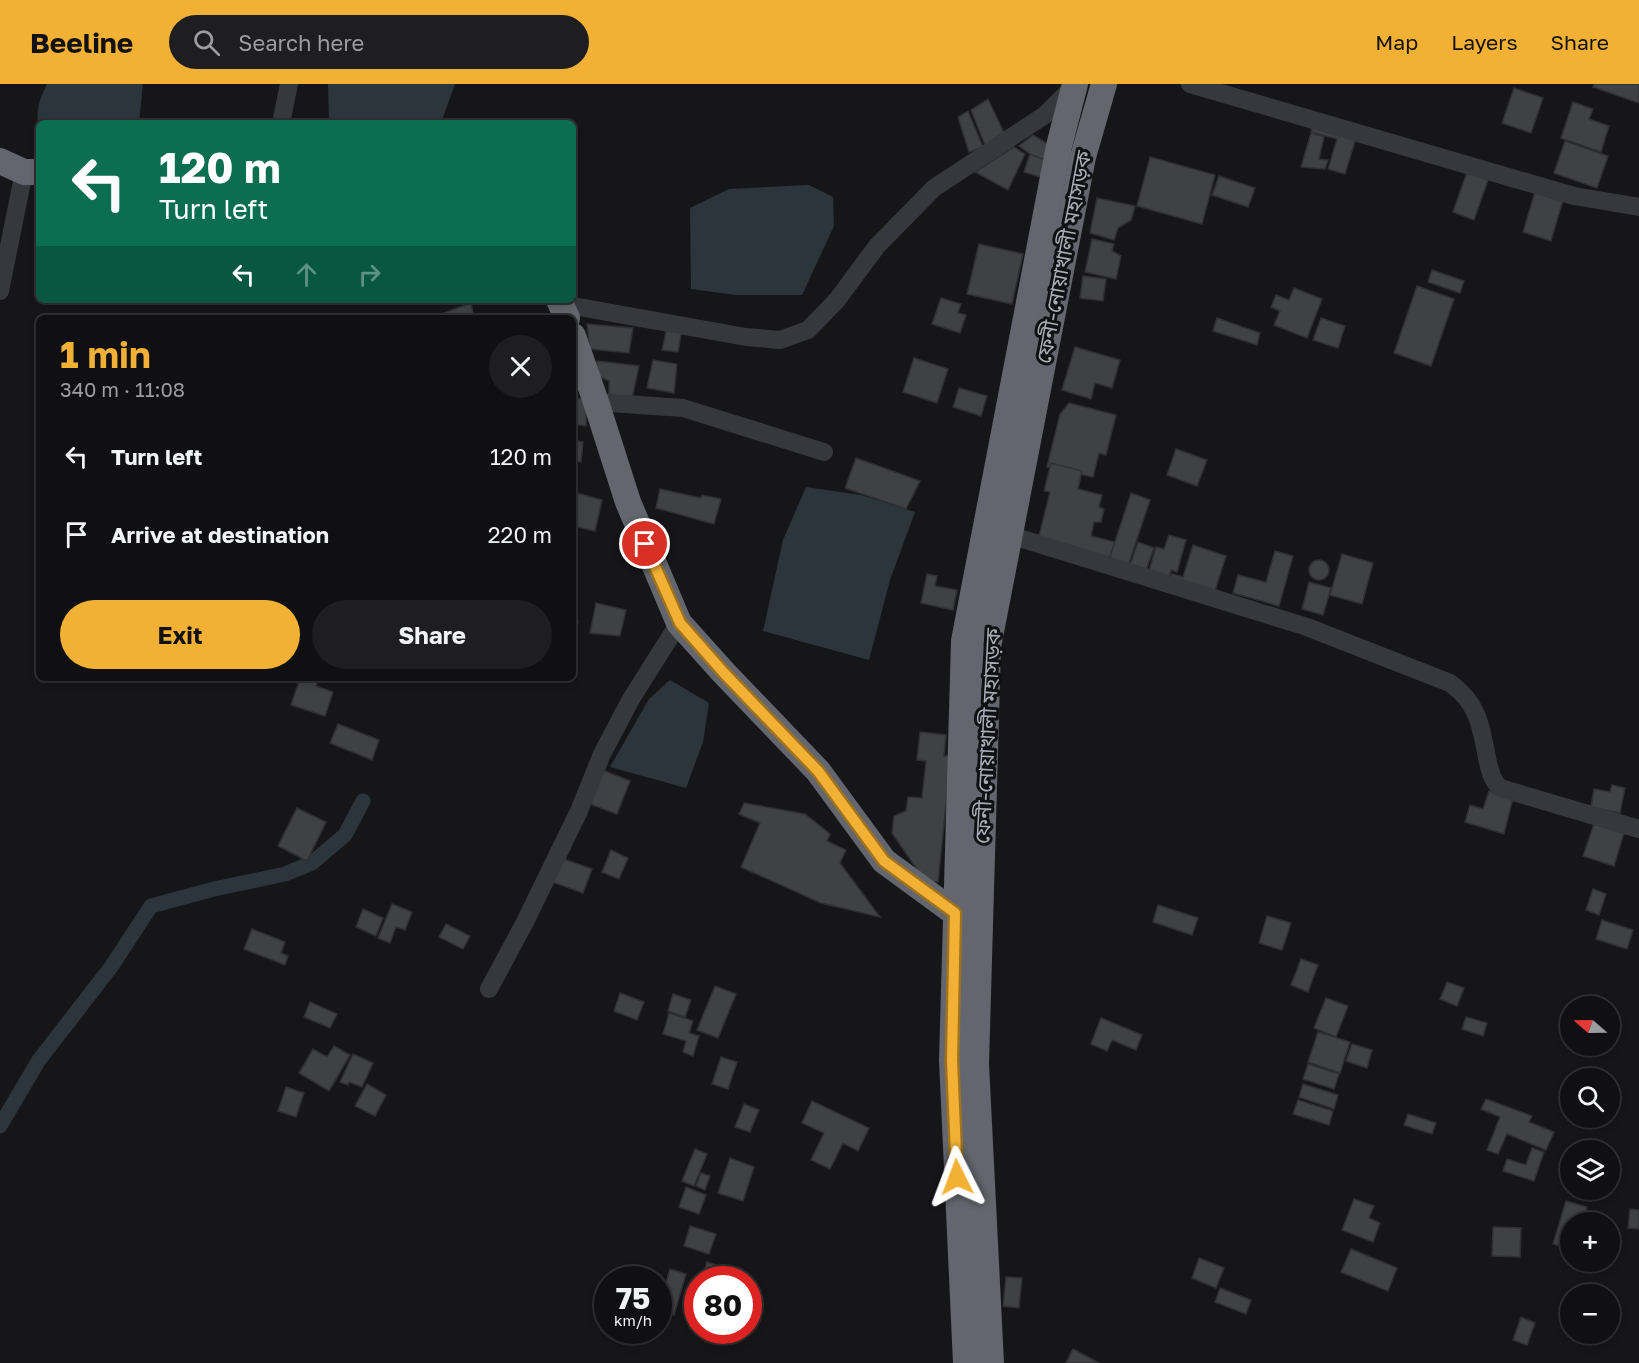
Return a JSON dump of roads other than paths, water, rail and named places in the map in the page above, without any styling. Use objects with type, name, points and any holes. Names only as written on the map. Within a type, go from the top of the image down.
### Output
[{"type":"highway","name":"ফেনী-নোয়াখালী মহাসড়ক","points":[[966,1363],[952,1060],[964,641],[1059,146],[1075,84]]},
{"type":"highway","name":"ফেনী-নোয়াখালী মহাসড়ক","points":[[990,1363],[976,1064],[988,648],[1083,157],[1104,84]]},
{"type":"highway","points":[[0,161],[32,172]]},
{"type":"highway","points":[[576,345],[628,502],[680,623],[724,673],[818,771],[884,861],[955,913],[980,939]]},
{"type":"street","points":[[282,120],[289,84]]},
{"type":"street","points":[[562,308],[746,337],[780,340],[808,330],[837,300],[877,246],[934,188],[1044,115],[1075,84]]},
{"type":"street","points":[[1190,84],[1574,196],[1639,207]]},
{"type":"street","points":[[0,291],[32,172]]},
{"type":"street","points":[[596,402],[683,408],[824,452]]},
{"type":"street","points":[[1010,535],[1307,627],[1450,683],[1464,693],[1471,704],[1480,723],[1492,781],[1500,788],[1639,830]]},
{"type":"street","points":[[489,989],[525,922],[574,821],[607,744],[631,699],[680,623]]},
{"type":"waterway","points":[[0,1126],[39,1060],[111,967],[151,906],[214,889],[285,874],[312,863],[345,835],[363,801]]}]
